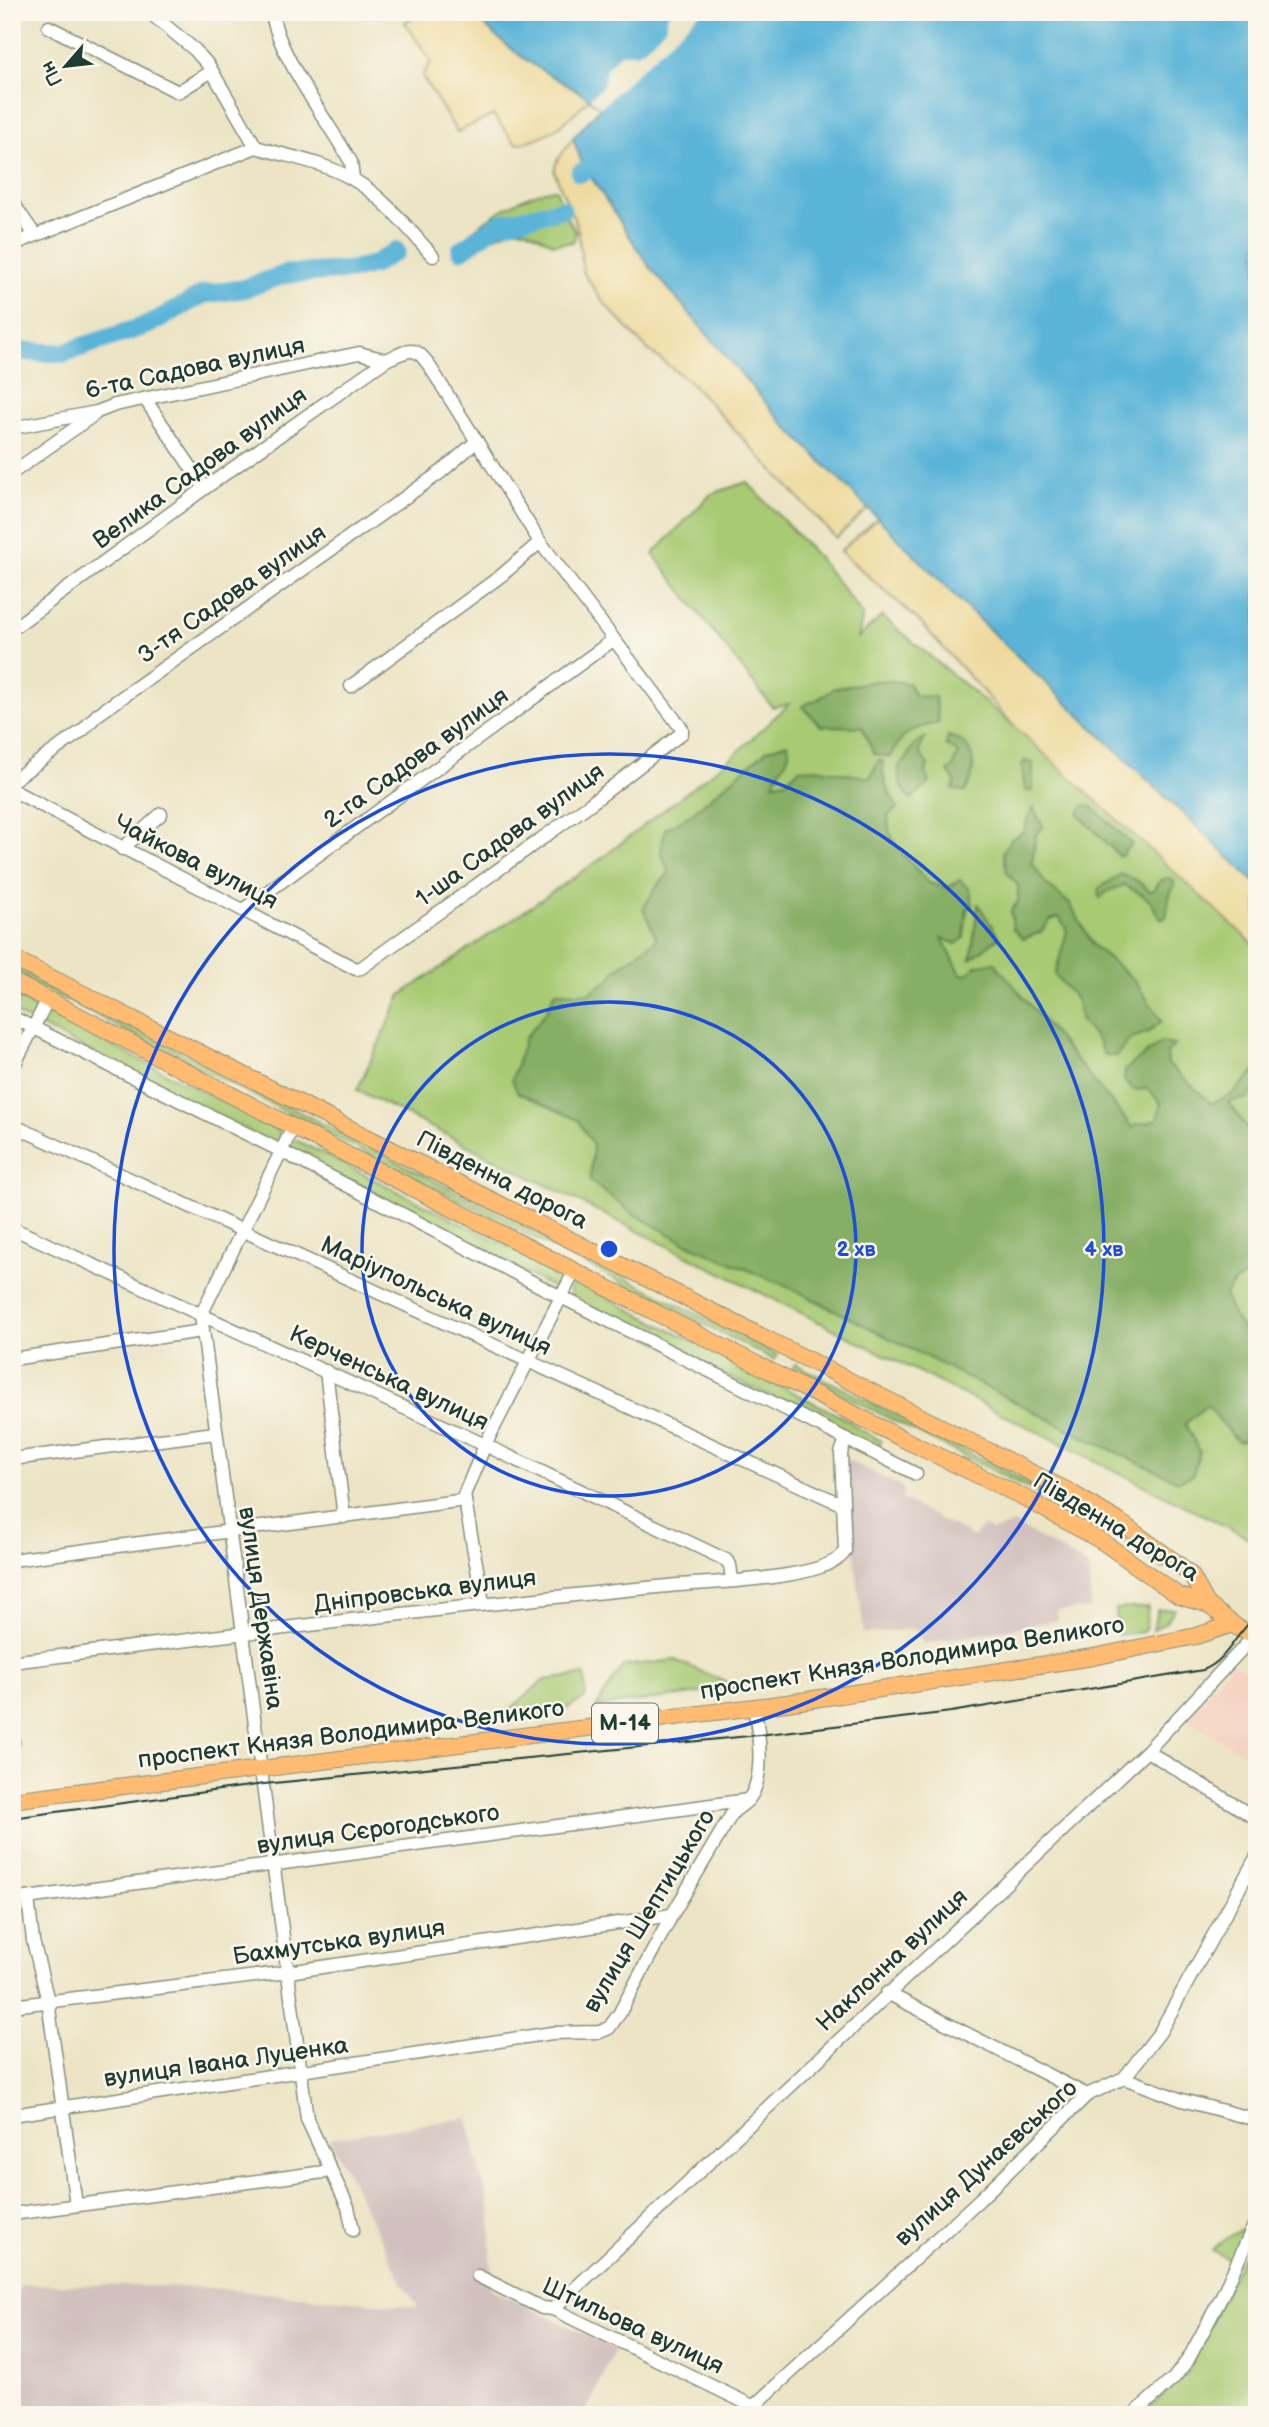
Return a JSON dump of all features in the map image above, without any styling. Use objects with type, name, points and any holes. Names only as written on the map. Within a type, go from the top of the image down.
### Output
[{"type":"main road","name":"Південна дорога","points":[[12,958],[1068,1490],[1178,1563],[1191,1575],[1206,1604]]},
{"type":"main road","name":"Південна дорога","points":[[12,981],[293,1128],[1025,1498],[1103,1542],[1179,1596],[1206,1604]]},
{"type":"main road","points":[[780,1376],[794,1352]]},
{"type":"main road","points":[[1206,1604],[1255,1636]]},
{"type":"main road","name":"проспект Князя Володимира Великого","points":[[12,1800],[754,1707],[1093,1657],[1196,1636],[1233,1624]]},
{"type":"street","points":[[149,12],[195,50],[212,71],[256,147]]},
{"type":"street","points":[[272,12],[277,32],[292,65],[351,162],[353,179]]},
{"type":"street","points":[[49,27],[178,92],[212,71]]},
{"type":"street","points":[[12,245],[256,147],[313,162],[353,179],[368,189],[433,256]]},
{"type":"street","points":[[12,202],[35,235]]},
{"type":"street","name":"Велика Садова вулиця","points":[[12,629],[386,360],[405,352],[416,351],[422,354],[477,441]]},
{"type":"street","name":"6-та Садова вулиця","points":[[12,428],[97,412],[115,405],[359,353],[386,360]]},
{"type":"street","points":[[145,399],[205,488]]},
{"type":"street","points":[[12,472],[97,412]]},
{"type":"street","points":[[477,441],[540,542],[613,640]]},
{"type":"street","name":"3-тя Садова вулиця","points":[[12,781],[83,730],[96,715],[441,472],[477,441]]},
{"type":"street","points":[[351,686],[502,575],[540,542]]},
{"type":"street","name":"1-ша Садова вулиця","points":[[361,968],[590,804],[682,733],[682,729],[613,640]]},
{"type":"street","name":"2-га Садова вулиця","points":[[244,909],[613,640]]},
{"type":"street","name":"Чайкова вулиця","points":[[12,790],[356,969],[361,968]]},
{"type":"street","points":[[122,849],[162,814]]},
{"type":"street","points":[[12,1069],[48,999]]},
{"type":"street","points":[[12,1017],[281,1151],[561,1297],[916,1474]]},
{"type":"street","name":"Маріупольська вулиця","points":[[12,1125],[843,1506]]},
{"type":"street","name":"вулиця Державіна","points":[[293,1128],[201,1315],[307,2119],[348,2207],[353,2230]]},
{"type":"street","name":"Керченська вулиця","points":[[12,1228],[326,1371],[726,1560],[730,1565],[732,1580]]},
{"type":"street","points":[[483,1603],[464,1495],[485,1445],[575,1270]]},
{"type":"street","points":[[12,1359],[202,1331]]},
{"type":"street","points":[[326,1371],[344,1517]]},
{"type":"street","points":[[12,1459],[215,1433]]},
{"type":"street","points":[[843,1506],[841,1453],[846,1439]]},
{"type":"street","points":[[12,1560],[464,1500]]},
{"type":"street","name":"Дніпровська вулиця","points":[[12,1662],[483,1603],[764,1578],[811,1570],[840,1559],[846,1546],[843,1506]]},
{"type":"street","name":"Наклонна вулиця","points":[[553,2309],[1147,1751],[1255,1636]]},
{"type":"street","name":"вулиця Шептицького","points":[[447,2050],[552,2034],[605,2031],[619,2014],[671,1915],[733,1812],[749,1800],[761,1761],[754,1707]]},
{"type":"street","points":[[12,1735],[13,1743]]},
{"type":"street","points":[[1147,1751],[1257,1819]]},
{"type":"street","name":"вулиця Сєрогодського","points":[[12,1900],[749,1800]]},
{"type":"street","name":"вулиця Дунаєвського","points":[[754,2406],[979,2199],[1087,2095],[1124,2078],[1160,2032],[1257,1856]]},
{"type":"street","points":[[27,1898],[33,1941],[48,2001],[76,2205]]},
{"type":"street","name":"Бахмутська вулиця","points":[[12,2006],[288,1972],[671,1915]]},
{"type":"street","points":[[887,1993],[1087,2095]]},
{"type":"street","name":"вулиця Івана Луценка","points":[[12,2115],[447,2050]]},
{"type":"street","points":[[1124,2078],[1182,2100],[1257,2120]]},
{"type":"street","points":[[12,2214],[331,2171]]},
{"type":"street","points":[[1133,2415],[1174,2378],[1189,2358],[1221,2298],[1257,2219]]},
{"type":"street","name":"Штильова вулиця","points":[[478,2276],[542,2308],[553,2309],[771,2415]]},
{"type":"shaded area","points":[[842,1457],[902,1487],[904,1492],[901,1499],[974,1537],[983,1526],[993,1531],[1014,1524],[1077,1559],[1089,1568],[1091,1609],[1057,1610],[1058,1620],[923,1644],[915,1629],[864,1634]]},
{"type":"shaded area","points":[[1232,1663],[1257,1675],[1257,1762],[1184,1718]]},
{"type":"shaded area","points":[[467,2118],[491,2215],[491,2289],[615,2349],[585,2415],[359,2415],[71,2408],[12,2412],[12,2308],[21,2284],[200,2287],[418,2307],[402,2282],[330,2138]]},
{"type":"green space","points":[[556,189],[565,214],[576,232],[573,242],[554,244],[526,229],[512,229],[489,239],[467,256],[461,256],[459,247],[488,219],[517,202]]},
{"type":"green space","points":[[747,482],[817,556],[863,615],[858,638],[882,616],[1015,727],[1257,947],[1257,1542],[357,1090],[401,995],[602,858],[732,757],[789,704],[772,707],[653,554],[711,494]]},
{"type":"green space","points":[[875,681],[909,684],[915,696],[935,697],[939,723],[909,732],[890,757],[874,754],[862,727],[821,726],[802,706],[835,688]]},
{"type":"green space","points":[[948,736],[958,740],[970,751],[972,775],[965,792],[953,789],[955,782],[948,771],[954,766],[958,756],[956,751],[946,745]]},
{"type":"green space","points":[[925,738],[919,752],[928,765],[926,772],[930,783],[911,799],[900,782],[899,767],[901,762],[906,761],[913,747]]},
{"type":"green space","points":[[787,743],[789,753],[774,783],[786,781],[799,769],[816,768],[870,778],[879,760],[883,761],[886,786],[898,808],[888,816],[889,831],[897,848],[929,883],[947,888],[960,880],[970,890],[973,905],[967,909],[964,938],[956,944],[942,938],[961,974],[967,975],[976,966],[994,962],[1133,1128],[1157,1120],[1161,1103],[1148,1089],[1134,1090],[1124,1080],[1125,1070],[1161,1042],[1174,1045],[1167,1053],[1168,1064],[1211,1103],[1232,1095],[1257,1069],[1257,1087],[1248,1098],[1228,1102],[1257,1140],[1257,1276],[1238,1280],[1225,1294],[1236,1320],[1257,1341],[1257,1437],[1238,1442],[1207,1405],[1185,1424],[1200,1451],[1192,1476],[1178,1481],[1084,1437],[799,1292],[686,1243],[632,1213],[590,1181],[593,1145],[578,1120],[518,1093],[512,1080],[525,1038],[546,1012],[555,992],[588,993],[609,980],[617,969],[657,939],[643,909],[657,886],[669,873],[661,852],[665,829],[690,815],[767,750]]},
{"type":"green space","points":[[1025,761],[1033,763],[1033,791],[1025,791],[1022,766]]},
{"type":"green space","points":[[1084,805],[1091,806],[1132,844],[1124,851],[1124,855],[1119,856],[1078,814]]},
{"type":"green space","points":[[1033,807],[1043,827],[1036,835],[1032,863],[1046,884],[1070,904],[1093,945],[1133,979],[1162,1021],[1148,1032],[1130,1039],[1116,1056],[1104,1055],[1098,1041],[1081,1021],[1076,999],[1055,975],[1067,931],[1059,917],[1050,920],[1041,932],[1023,939],[1013,929],[1011,910],[1018,902],[1018,886],[1007,872],[1003,852],[1012,838],[1024,832]]},
{"type":"green space","points":[[1121,874],[1138,881],[1149,891],[1154,890],[1161,880],[1169,878],[1174,881],[1166,917],[1162,919],[1146,897],[1124,885],[1108,891],[1100,898],[1099,888]]},
{"type":"green space","points":[[978,904],[999,937],[971,959]]},
{"type":"green space","points":[[12,966],[777,1355],[774,1360],[12,973]]},
{"type":"green space","points":[[12,995],[280,1131],[278,1141],[274,1144],[12,1012]]},
{"type":"green space","points":[[296,1140],[562,1274],[563,1286],[558,1290],[288,1152],[290,1144]]},
{"type":"green space","points":[[580,1284],[850,1421],[881,1441],[876,1449],[572,1299],[572,1286]]},
{"type":"green space","points":[[795,1364],[1080,1509],[1123,1535],[1165,1566],[1163,1569],[1121,1539],[1077,1513],[792,1369]]},
{"type":"green space","points":[[1148,1607],[1143,1632],[1117,1635],[1116,1609]]},
{"type":"green space","points":[[1175,1609],[1166,1622],[1153,1630],[1157,1610]]},
{"type":"green space","points":[[675,1660],[739,1688],[596,1707],[623,1666]]},
{"type":"green space","points":[[585,1675],[585,1698],[566,1709],[500,1718],[544,1680]]},
{"type":"green space","points":[[1251,2223],[1234,2262],[1212,2250],[1225,2239]]},
{"type":"green space","points":[[1253,2235],[1257,2239],[1257,2415],[1142,2415],[1186,2374]]},
{"type":"sand","points":[[419,12],[471,12],[527,60],[590,98],[557,128],[528,141],[516,144],[493,115],[457,132],[422,76],[431,62],[405,22]]},
{"type":"sand","points":[[573,138],[582,163],[649,266],[782,422],[869,508],[836,538],[690,382],[647,349],[602,301],[583,272],[578,229],[554,171],[557,161]]},
{"type":"sand","points":[[879,517],[971,612],[1257,884],[1257,947],[1015,727],[919,621],[840,551]]},
{"type":"water","points":[[471,12],[1257,12],[1257,884],[971,612],[782,422],[649,266],[582,163],[573,138],[600,108],[518,54]]},
{"type":"pier","points":[[669,12],[701,12],[600,108],[590,98],[603,86],[606,69],[620,53],[643,50],[665,28]]},
{"type":"waterway","points":[[580,173],[587,170]]},
{"type":"waterway","points":[[461,250],[498,224],[562,209]]},
{"type":"waterway","points":[[12,351],[63,353],[148,325],[204,294],[243,289],[286,274],[352,270],[373,265],[396,251]]},
{"type":"tram line","points":[[12,1818],[264,1784],[759,1735],[951,1712],[1203,1670],[1219,1660],[1257,1616]]}]
